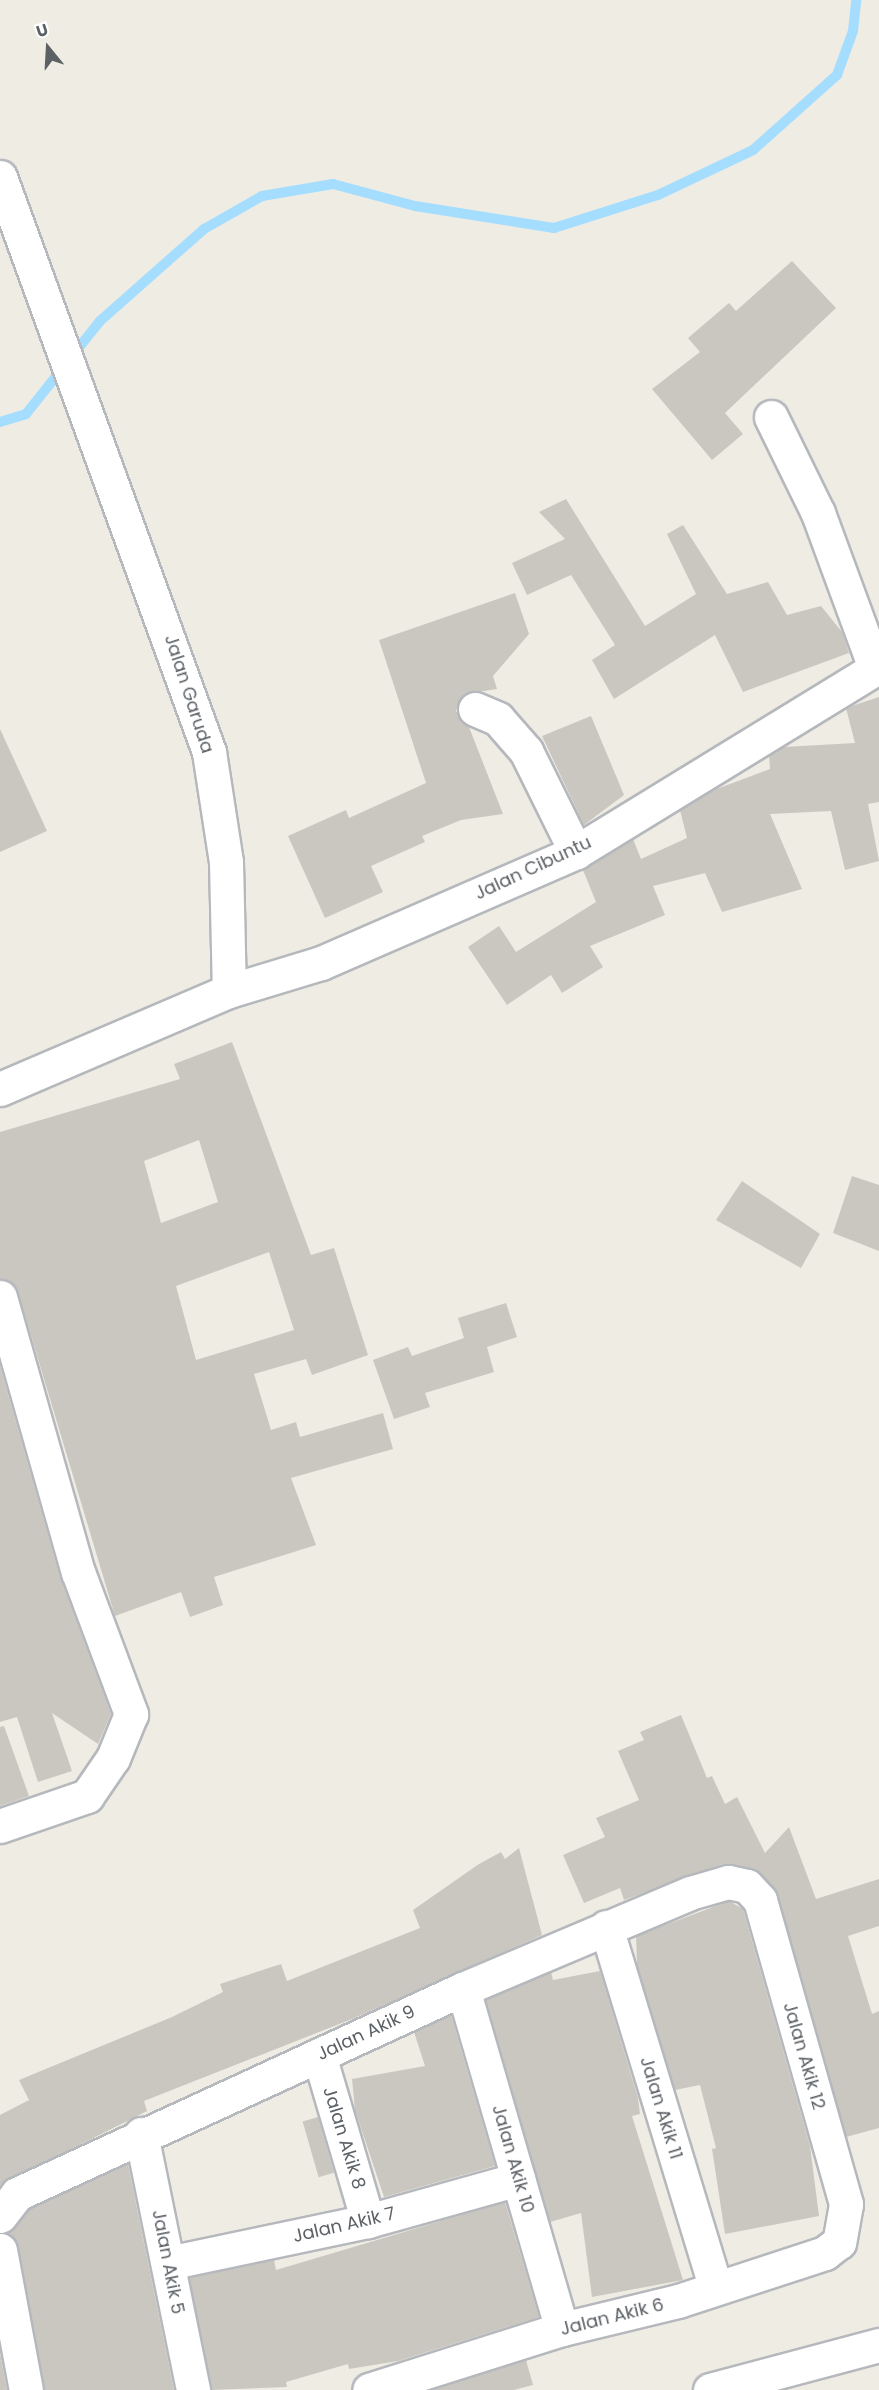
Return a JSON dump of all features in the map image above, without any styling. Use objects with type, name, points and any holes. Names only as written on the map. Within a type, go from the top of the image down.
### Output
[{"type":"street","name":"Jalan Garuda","points":[[0,177],[209,752],[226,862],[229,991]]},
{"type":"street","points":[[771,417],[818,513],[877,667]]},
{"type":"street","name":"Jalan Cibuntu","points":[[229,991],[321,963],[576,852],[877,667]]},
{"type":"street","points":[[475,709],[498,719],[526,751],[576,852]]},
{"type":"street","points":[[0,1089],[229,991]]},
{"type":"street","points":[[0,1297],[78,1572],[131,1714],[113,1758],[87,1796],[0,1826]]},
{"type":"street","name":"Jalan Akik 9","points":[[0,2216],[17,2194],[141,2134],[463,1989],[606,1927],[710,1886],[747,1886]]},
{"type":"street","name":"Jalan Akik 12","points":[[747,1886],[760,1900],[846,2204],[845,2230]]},
{"type":"street","name":"Jalan Akik 11","points":[[606,1927],[716,2288]]},
{"type":"street","name":"Jalan Akik 10","points":[[463,1989],[562,2329]]},
{"type":"street","name":"Jalan Akik 8","points":[[319,2055],[368,2221]]},
{"type":"street","name":"Jalan Akik 5","points":[[141,2134],[193,2390]]},
{"type":"street","name":"Jalan Akik 7","points":[[168,2263],[368,2221],[518,2178]]},
{"type":"street","name":"Jalan Akik 6","points":[[369,2390],[562,2329],[716,2288],[831,2250],[845,2230]]},
{"type":"street","points":[[0,2250],[26,2390]]},
{"type":"street","points":[[723,2388],[879,2345]]},
{"type":"building","points":[[792,261],[836,308],[725,413],[743,434],[712,460],[652,389],[700,352],[688,338],[729,303],[736,311]]},
{"type":"building","points":[[566,499],[645,626],[696,594],[667,534],[683,525],[727,594],[768,582],[787,615],[821,606],[842,632],[849,653],[743,692],[715,635],[614,699],[592,660],[615,645],[571,575],[527,595],[512,563],[565,539],[539,512]]},
{"type":"building","points":[[515,593],[529,634],[493,676],[497,689],[464,694],[456,711],[469,727],[503,814],[461,820],[422,836],[425,842],[371,866],[383,892],[325,918],[288,836],[346,810],[349,818],[426,783],[379,640]]},
{"type":"building","points":[[879,697],[879,802],[868,804],[879,861],[845,870],[831,811],[770,814],[802,889],[722,912],[705,873],[653,886],[665,915],[590,946],[603,967],[562,993],[551,975],[507,1005],[468,947],[499,926],[516,952],[596,902],[583,870],[633,839],[641,859],[687,838],[680,810],[714,790],[770,769],[769,755],[784,747],[855,743],[846,708]]},
{"type":"building","points":[[591,716],[624,795],[584,825],[542,736]]},
{"type":"building","points":[[0,729],[47,831],[0,852]]},
{"type":"building","points":[[232,1042],[311,1255],[334,1248],[368,1355],[312,1375],[306,1359],[254,1374],[271,1430],[296,1422],[300,1437],[383,1413],[393,1449],[291,1478],[316,1545],[214,1577],[223,1605],[190,1617],[181,1592],[115,1616],[18,1292],[0,1279],[0,1132],[180,1079],[174,1064]],"holes":[[[199,1140],[218,1202],[161,1223],[144,1161]],[[269,1252],[294,1330],[196,1360],[176,1286]]]},
{"type":"building","points":[[852,1176],[879,1185],[879,1251],[833,1233]]},
{"type":"building","points":[[742,1181],[820,1234],[801,1268],[716,1220]]},
{"type":"building","points":[[506,1303],[517,1337],[487,1347],[494,1372],[425,1393],[430,1407],[394,1419],[373,1360],[408,1347],[412,1356],[464,1338],[458,1318]]},
{"type":"building","points":[[0,1366],[60,1577],[111,1714],[98,1744],[52,1713],[72,1771],[38,1782],[17,1717],[0,1722]]},
{"type":"building","points":[[681,1715],[707,1778],[712,1776],[725,1804],[737,1797],[765,1853],[789,1827],[816,1899],[879,1879],[879,1926],[848,1936],[872,2014],[879,2011],[879,2128],[846,2137],[778,1895],[760,1873],[723,1864],[624,1900],[620,1888],[584,1903],[563,1855],[605,1837],[596,1818],[639,1800],[618,1751],[644,1740],[640,1732]]},
{"type":"building","points":[[4,1726],[29,1796],[0,1806],[0,1727]]},
{"type":"building","points":[[519,1848],[542,1935],[352,2019],[144,2101],[147,2111],[0,2185],[0,2115],[29,2100],[19,2080],[172,2017],[223,1992],[220,1984],[281,1964],[287,1981],[420,1928],[413,1910],[479,1864],[501,1852],[505,1859]]},
{"type":"building","points":[[729,1901],[743,1909],[810,2146],[819,2216],[725,2234],[712,2149],[716,2148],[700,2085],[675,2090],[637,1964],[636,1936]]},
{"type":"building","points":[[600,1971],[638,2098],[640,2114],[632,2116],[683,2280],[592,2297],[581,2213],[550,2222],[486,2000],[551,1972],[553,1980]]},
{"type":"building","points":[[451,2015],[495,2166],[384,2197],[355,2110],[352,2079],[425,2066],[414,2032]]},
{"type":"building","points":[[318,2117],[334,2173],[319,2177],[303,2121]]},
{"type":"building","points":[[128,2164],[174,2390],[44,2390],[18,2247],[8,2233],[29,2209]]},
{"type":"building","points":[[505,2202],[539,2317],[398,2361],[349,2369],[348,2364],[286,2382],[287,2387],[211,2390],[189,2278],[274,2260],[276,2270]]},
{"type":"building","points":[[0,2353],[7,2390],[0,2390]]},
{"type":"building","points":[[526,2360],[533,2385],[514,2390],[431,2390]]},
{"type":"waterway","points":[[0,422],[26,414],[100,321],[204,229],[262,196],[333,184],[415,206],[554,228],[658,195],[753,150],[837,75],[853,31],[856,0]]}]
